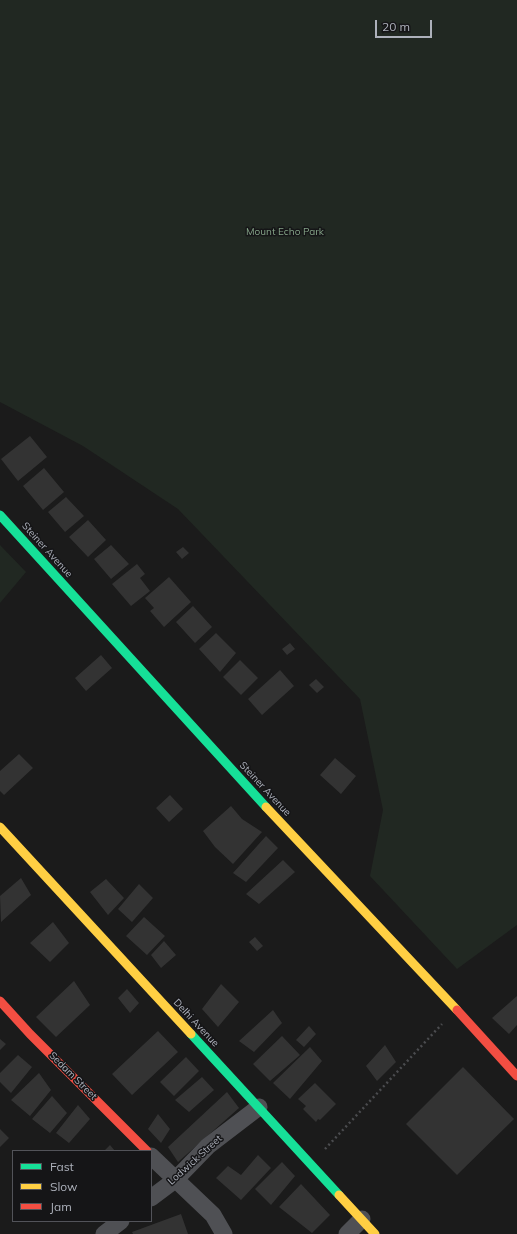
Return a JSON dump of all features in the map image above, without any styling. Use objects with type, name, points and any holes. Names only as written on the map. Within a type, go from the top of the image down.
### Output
[{"type":"street","name":"Steiner Avenue","points":[[0,515],[240,780],[456,1009],[517,1076]]},
{"type":"street","name":"Delhi Avenue","points":[[0,826],[375,1234]]},
{"type":"street","name":"Sedam Street","points":[[0,1001],[30,1034],[145,1150]]},
{"type":"street","name":"Lodwick Street","points":[[152,1197],[175,1180],[208,1146],[259,1107]]},
{"type":"street","points":[[152,1157],[213,1215],[224,1234]]},
{"type":"street","points":[[347,1234],[362,1219]]},
{"type":"street","points":[[104,1234],[120,1222]]},
{"type":"path","points":[[311,1164],[456,1009]]},
{"type":"green space","name":"Mount Echo Park","points":[[0,0],[517,0],[517,925],[457,969],[370,876],[383,810],[360,699],[178,509],[83,446],[0,402]]},
{"type":"green space","points":[[0,545],[26,572],[0,603]]},
{"type":"building","points":[[30,436],[47,457],[18,481],[1,459]]},
{"type":"building","points":[[44,468],[64,492],[43,510],[23,486]]},
{"type":"building","points":[[66,497],[84,516],[65,532],[48,512]]},
{"type":"building","points":[[88,520],[106,540],[88,557],[69,537]]},
{"type":"building","points":[[111,545],[129,564],[111,579],[94,559]]},
{"type":"building","points":[[183,547],[189,553],[182,559],[176,552]]},
{"type":"building","points":[[137,564],[145,574],[140,578],[150,591],[131,606],[112,584]]},
{"type":"building","points":[[169,577],[191,602],[164,627],[150,611],[154,608],[145,598]]},
{"type":"building","points":[[193,606],[212,627],[195,643],[176,622]]},
{"type":"building","points":[[216,633],[236,653],[220,672],[199,649]]},
{"type":"building","points":[[290,643],[295,649],[287,655],[282,649]]},
{"type":"building","points":[[101,655],[112,668],[86,691],[75,678]]},
{"type":"building","points":[[240,660],[258,678],[241,695],[223,677]]},
{"type":"building","points":[[280,670],[294,686],[262,715],[248,699]]},
{"type":"building","points":[[316,679],[324,687],[317,693],[309,685]]},
{"type":"building","points":[[19,754],[33,768],[4,795],[0,791],[0,771]]},
{"type":"building","points":[[335,758],[356,776],[341,794],[320,775]]},
{"type":"building","points":[[170,795],[183,809],[169,822],[156,808]]},
{"type":"building","points":[[231,806],[242,819],[262,832],[233,864],[215,847],[203,831]]},
{"type":"building","points":[[266,836],[278,848],[246,882],[233,873]]},
{"type":"building","points":[[283,860],[295,872],[259,904],[246,894]]},
{"type":"building","points":[[21,878],[31,895],[1,922],[0,896]]},
{"type":"building","points":[[106,879],[124,898],[108,915],[90,892]]},
{"type":"building","points":[[139,884],[153,898],[132,922],[118,909]]},
{"type":"building","points":[[144,917],[165,936],[147,955],[126,936]]},
{"type":"building","points":[[53,922],[69,943],[50,962],[30,943]]},
{"type":"building","points":[[255,937],[263,946],[257,951],[249,942]]},
{"type":"building","points":[[164,941],[176,955],[161,968],[151,955]]},
{"type":"building","points":[[74,981],[90,1005],[56,1037],[36,1017]]},
{"type":"building","points":[[221,984],[239,1002],[218,1027],[202,1009]]},
{"type":"building","points":[[127,989],[139,1003],[130,1013],[118,998]]},
{"type":"building","points":[[517,996],[517,1025],[509,1034],[492,1018]]},
{"type":"building","points":[[273,1010],[282,1023],[254,1052],[239,1041]]},
{"type":"building","points":[[309,1026],[316,1034],[304,1047],[296,1040]]},
{"type":"building","points":[[158,1031],[178,1052],[132,1095],[112,1074]]},
{"type":"building","points":[[282,1036],[300,1055],[270,1081],[253,1064]]},
{"type":"building","points":[[0,1039],[6,1044],[0,1050]]},
{"type":"building","points":[[385,1045],[396,1062],[377,1081],[366,1066]]},
{"type":"building","points":[[310,1047],[322,1061],[290,1099],[273,1083]]},
{"type":"building","points":[[18,1055],[32,1067],[11,1093],[0,1082],[0,1073]]},
{"type":"building","points":[[186,1057],[199,1071],[174,1096],[160,1082]]},
{"type":"building","points":[[463,1067],[514,1119],[457,1175],[406,1124]]},
{"type":"building","points":[[39,1073],[51,1090],[30,1116],[11,1100]]},
{"type":"building","points":[[202,1077],[214,1090],[189,1112],[175,1100]]},
{"type":"building","points":[[315,1083],[336,1104],[316,1122],[303,1109],[306,1106],[298,1099]]},
{"type":"building","points":[[227,1092],[239,1108],[178,1162],[168,1147]]},
{"type":"building","points":[[52,1096],[67,1113],[50,1133],[32,1119]]},
{"type":"building","points":[[78,1105],[90,1119],[69,1143],[56,1133]]},
{"type":"building","points":[[158,1114],[170,1129],[161,1143],[148,1129]]},
{"type":"building","points":[[0,1129],[9,1138],[0,1147]]},
{"type":"building","points":[[110,1145],[114,1150],[105,1150]]},
{"type":"building","points":[[258,1155],[271,1168],[241,1200],[216,1178],[228,1166],[241,1175]]},
{"type":"building","points":[[282,1162],[295,1176],[271,1205],[255,1189]]},
{"type":"building","points":[[301,1184],[330,1215],[312,1233],[279,1207]]},
{"type":"building","points":[[181,1214],[188,1234],[133,1234],[132,1232]]},
{"type":"traffic: fast","points":[[0,515],[266,807]]},
{"type":"traffic: fast","points":[[191,1034],[339,1195]]},
{"type":"traffic: slow","points":[[266,807],[457,1010]]},
{"type":"traffic: slow","points":[[0,827],[191,1034]]},
{"type":"traffic: slow","points":[[339,1195],[375,1234]]},
{"type":"traffic: jam","points":[[0,1001],[30,1034],[146,1150]]},
{"type":"traffic: jam","points":[[457,1010],[517,1076]]}]
